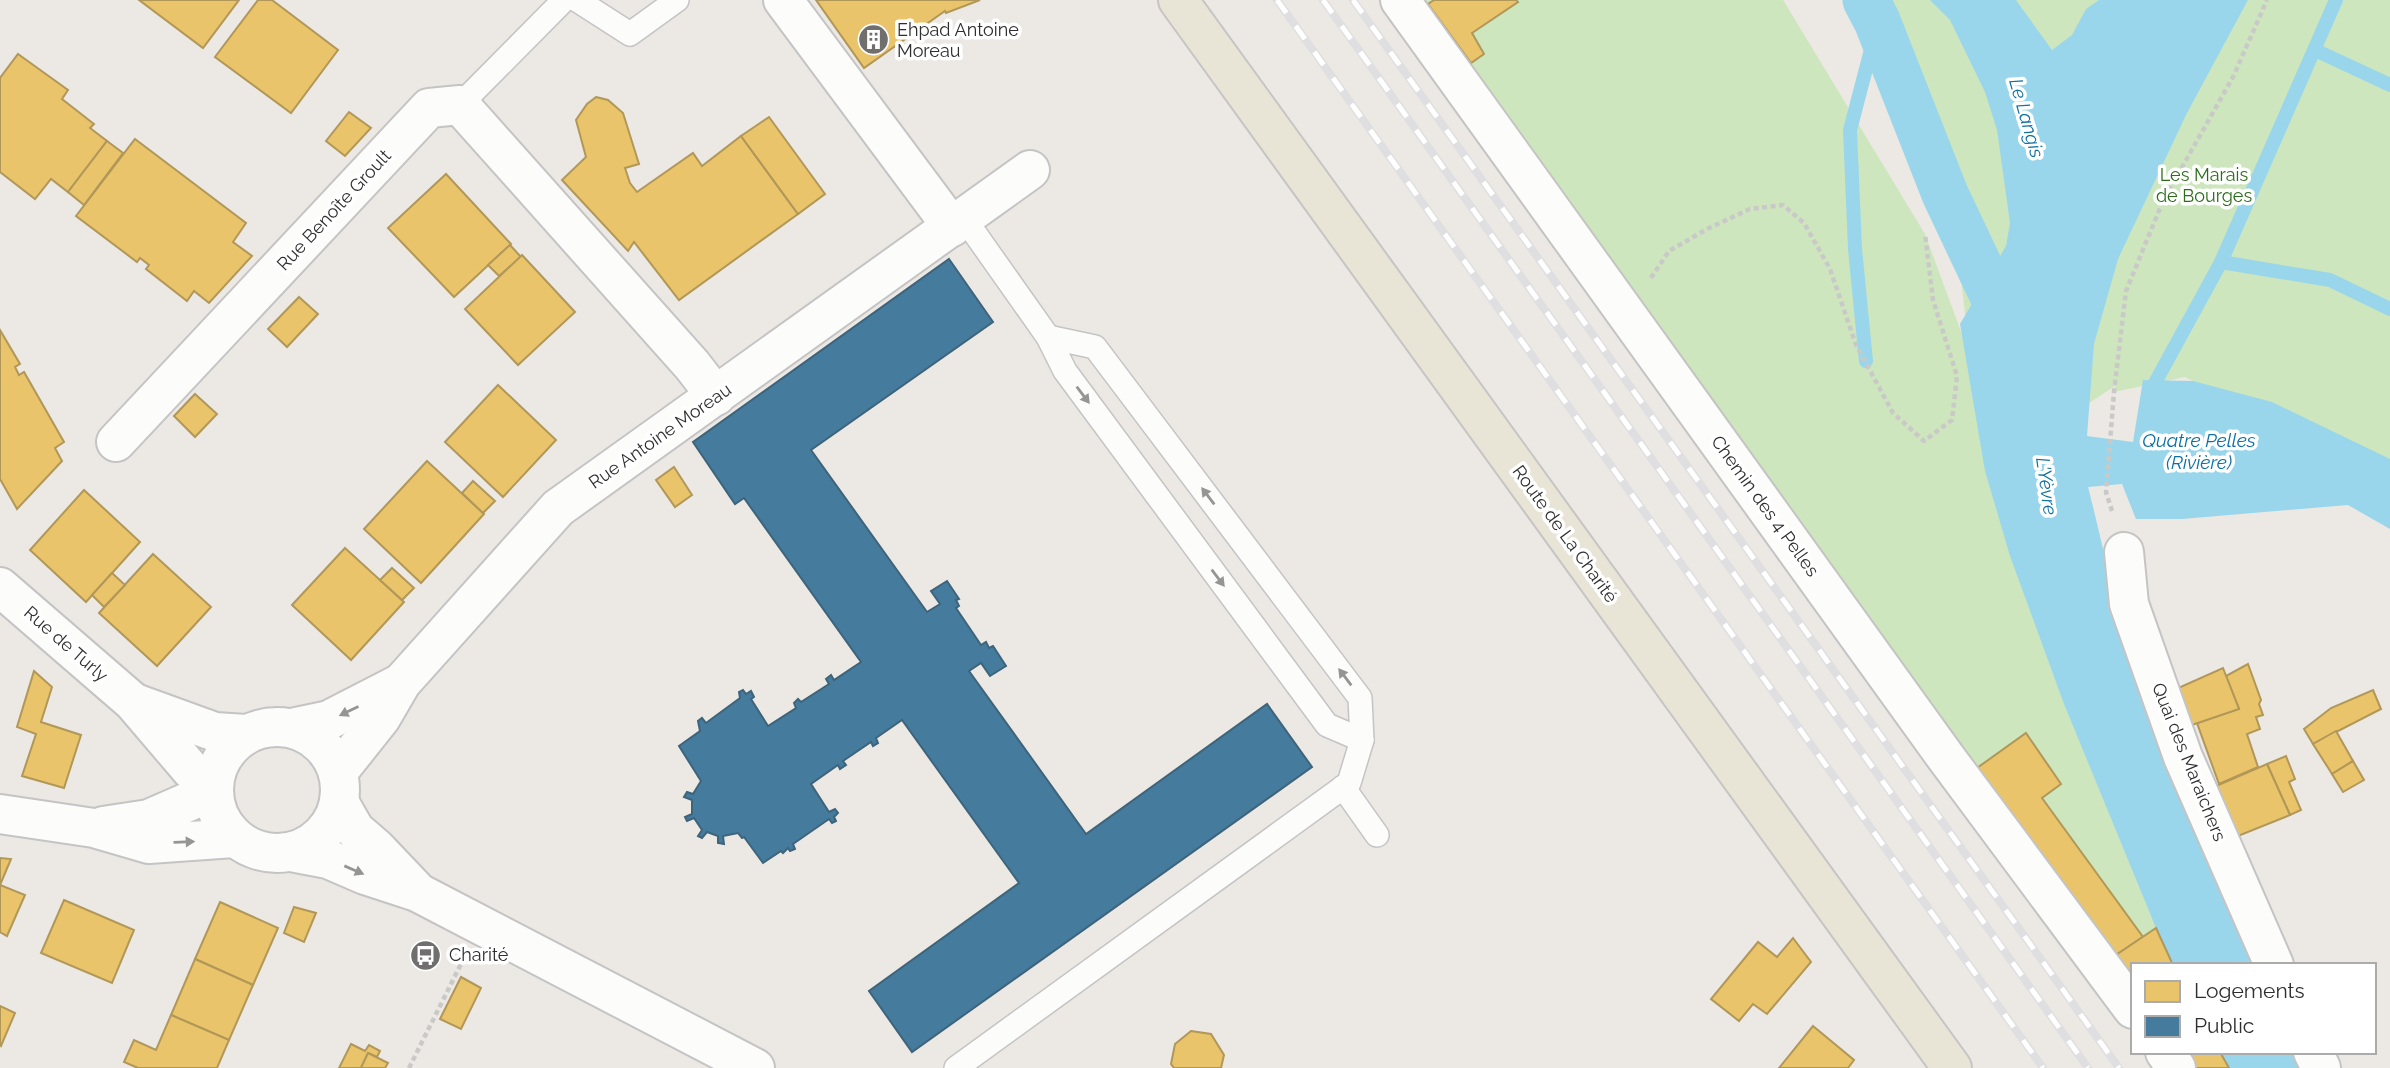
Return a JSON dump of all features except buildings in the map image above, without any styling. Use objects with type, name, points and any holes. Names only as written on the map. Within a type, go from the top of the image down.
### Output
[{"type":"main road","name":"Route de La Charité","points":[[1178,0],[1952,1068]]},
{"type":"street","points":[[783,0],[958,223]]},
{"type":"street","name":"Chemin des 4 Pelles","points":[[1400,0],[1947,760],[2131,1006]]},
{"type":"street","points":[[460,105],[692,365],[716,396]]},
{"type":"street","name":"Rue Benoîte Groult","points":[[116,442],[429,108],[460,105]]},
{"type":"street","name":"Rue Antoine Moreau","points":[[339,787],[402,682],[558,508],[1030,170]]},
{"type":"street","name":"Quai des Maraichers","points":[[2124,552],[2129,604],[2183,757],[2273,963]]},
{"type":"street","name":"Rue de Turly","points":[[0,587],[133,702],[191,769],[213,789]]},
{"type":"street","name":"Rue Antoine Moreau","points":[[290,727],[329,720],[402,682]]},
{"type":"street","name":"Rue de Turly","points":[[133,702],[215,732],[246,734]]},
{"type":"street","points":[[339,787],[330,824],[313,842],[290,852],[275,854],[260,852],[234,838],[223,824],[216,808],[213,789],[218,766],[229,747],[246,734],[275,726],[290,727],[311,737],[328,752],[355,830],[377,849],[417,892]]},
{"type":"street","points":[[94,828],[149,819],[213,789]]},
{"type":"street","points":[[0,814],[94,828],[149,844],[234,838]]},
{"type":"street","points":[[290,852],[328,859],[365,875],[417,892],[755,1068]]},
{"type":"lane","points":[[460,105],[565,0]]},
{"type":"lane","points":[[577,0],[630,34],[677,0]]},
{"type":"lane","points":[[958,223],[1048,337],[1065,371],[1327,726],[1363,740]]},
{"type":"lane","points":[[956,1068],[1349,783],[1363,740],[1360,698],[1095,347],[1048,337]]},
{"type":"lane","points":[[1343,787],[1377,835]]},
{"type":"path","points":[[2106,492],[2126,290],[2164,201],[2233,77],[2267,0]]},
{"type":"path","points":[[1627,314],[1670,251],[1707,229],[1751,209],[1783,205],[1804,223],[1830,269],[1856,345],[1893,413],[1924,440],[1952,419],[1957,376],[1933,300],[1925,234]]},
{"type":"path","points":[[409,1068],[481,925]]},
{"type":"green space","name":"Les Marais de Bourges","points":[[1419,0],[1783,0],[1925,234],[1970,356],[1956,236],[1850,0],[2390,0],[2390,494],[2347,460],[2185,377],[2114,392],[2115,386],[2007,457],[2191,963],[2131,963],[2131,990]]},
{"type":"water","points":[[1930,0],[2016,0],[2052,50],[2072,35],[2086,9],[2099,0],[2248,0],[2187,113],[2118,259],[2094,344],[2087,436],[2133,442],[2143,380],[2193,381],[2272,402],[2390,459],[2390,529],[2348,505],[2182,519],[2136,519],[2122,484],[2088,487],[2123,633],[2148,720],[2186,813],[2254,963],[2172,963],[2064,704],[2010,556],[1985,471],[1960,324],[2006,246],[2010,223],[1997,130],[1985,92],[1950,20]]},
{"type":"water","points":[[2221,1054],[2296,1054],[2303,1068],[2229,1068]]},
{"type":"waterway","points":[[1866,0],[1877,21],[1945,194],[2014,340]]},
{"type":"waterway","points":[[1866,361],[1855,249],[1850,130],[1884,0]]},
{"type":"waterway","points":[[2153,398],[2156,381],[2221,262],[2336,0]]},
{"type":"waterway","points":[[2315,50],[2390,85]]},
{"type":"waterway","points":[[2221,262],[2330,280],[2390,309]]},
{"type":"railway","points":[[1277,0],[2043,1068]]},
{"type":"railway","points":[[1323,0],[2088,1068]]},
{"type":"railway","points":[[1353,0],[2119,1068]]},
{"type":"place","name":"Ehpad Antoine Moreau","points":[[874,40]]},
{"type":"place","name":"Charité","points":[[426,955]]},
{"type":"water label","name":"Le Langis","points":[[2027,118]]},
{"type":"water label","name":"Quatre Pelles (Rivière)","points":[[2199,451]]},
{"type":"water label","name":"L'Yèvre","points":[[2047,486]]}]
